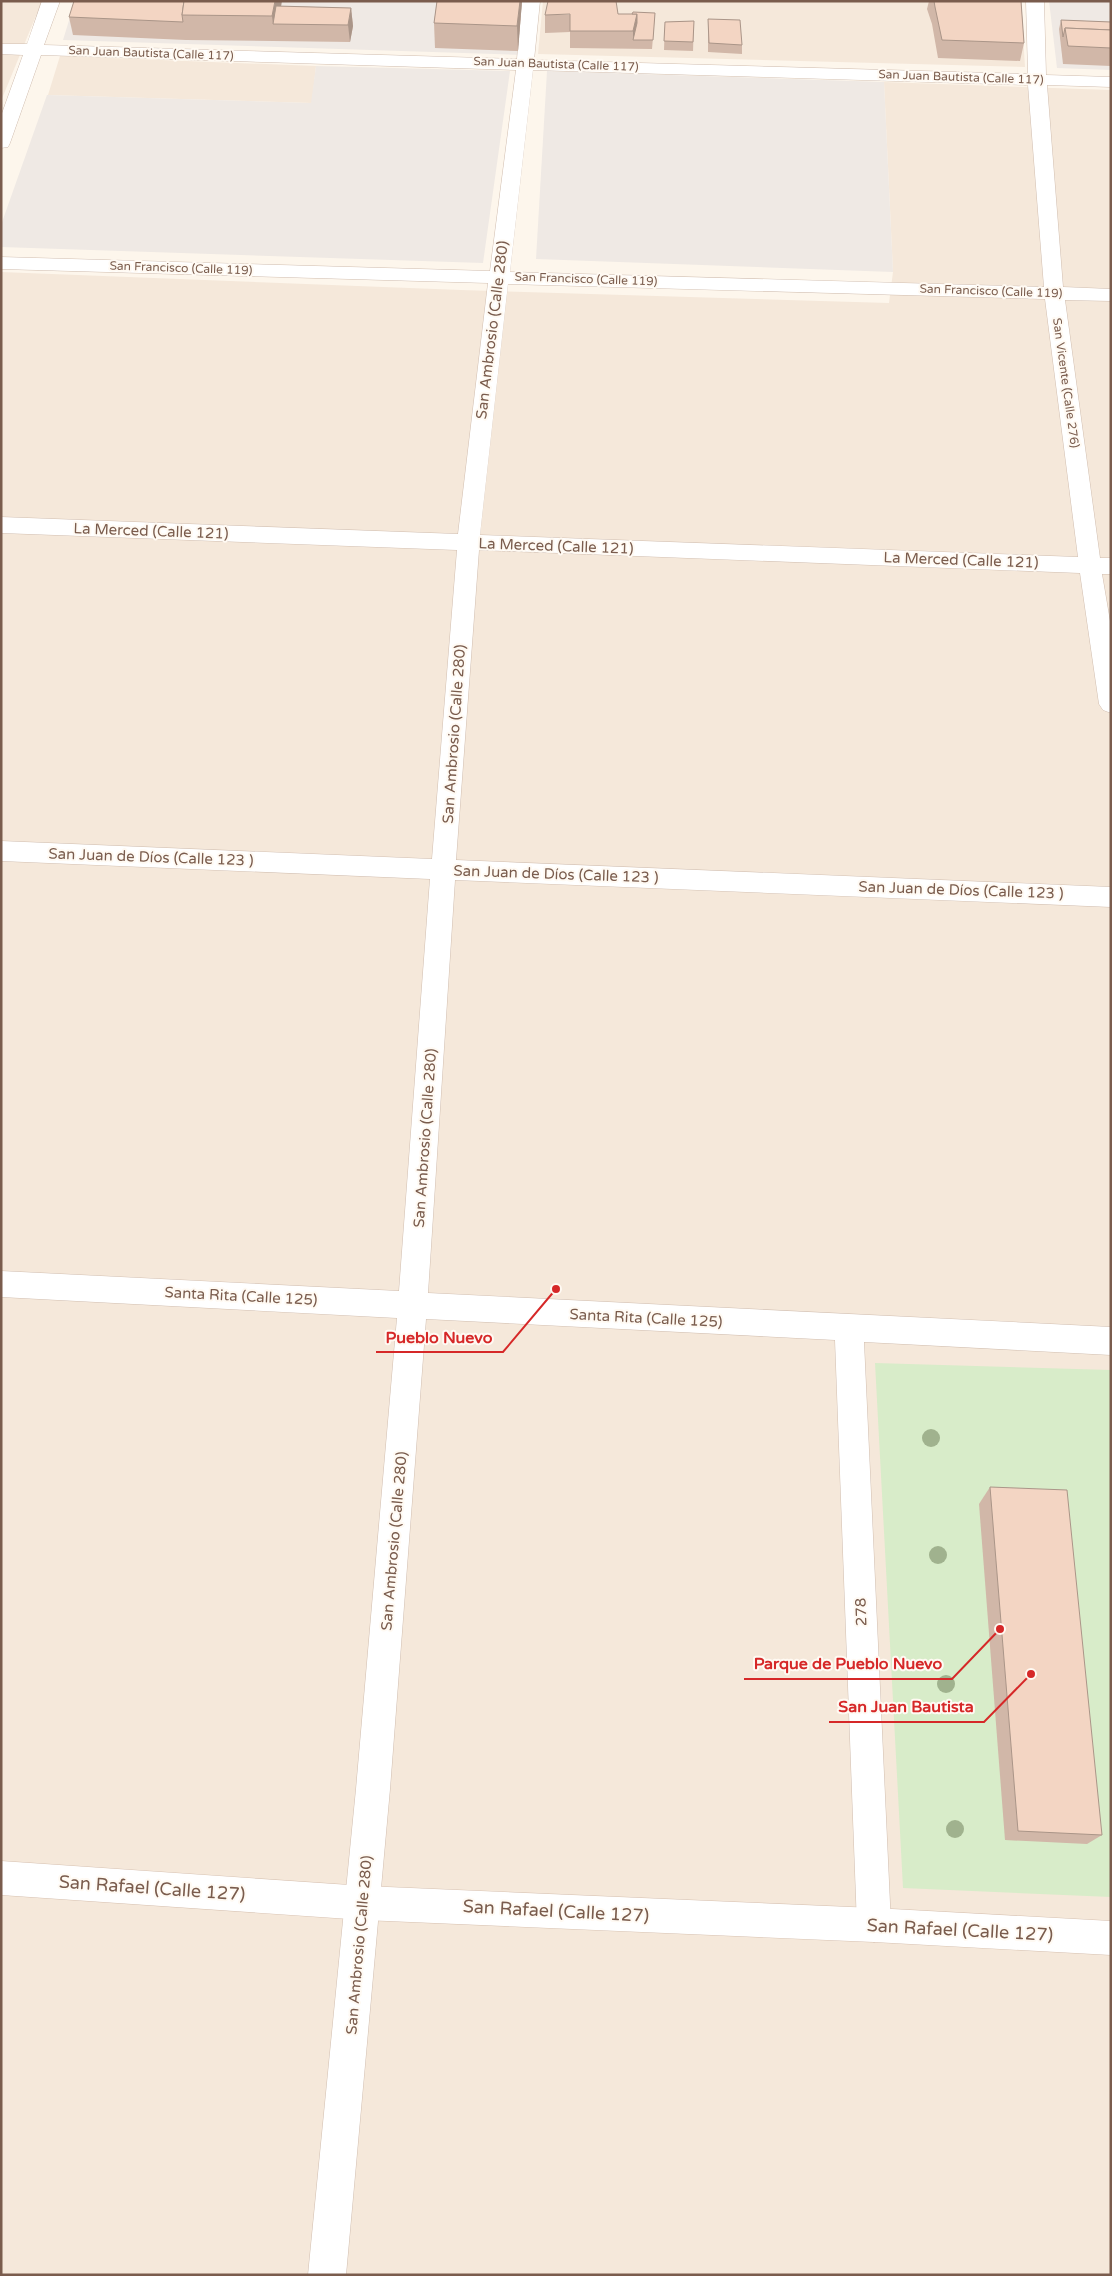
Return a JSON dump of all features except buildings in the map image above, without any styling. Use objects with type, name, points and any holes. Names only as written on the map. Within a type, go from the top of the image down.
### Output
[{"type":"street","points":[[1,143],[51,1]]},
{"type":"street","name":"San Ambrosio (Calle 280)","points":[[327,2275],[364,1903],[413,1305],[468,543],[498,276],[526,63],[531,1]]},
{"type":"street","name":"San Vicente (Calle 276)","points":[[1035,1],[1036,79],[1054,293],[1100,566],[1111,704]]},
{"type":"street","name":"San Juan Bautista (Calle 117)","points":[[1,49],[526,63],[1111,82]]},
{"type":"street","name":"San Francisco (Calle 119)","points":[[1,263],[1111,295]]},
{"type":"street","name":"La Merced (Calle 121)","points":[[1,525],[1100,566]]},
{"type":"street","name":"San Juan de Díos (Calle 123 )","points":[[1,850],[1111,897]]},
{"type":"street","name":"Santa Rita (Calle 125)","points":[[1,1284],[1111,1341]]},
{"type":"street","name":"278","points":[[849,1329],[874,1926]]},
{"type":"street","name":"San Rafael (Calle 127)","points":[[1,1878],[364,1903],[1111,1938]]},
{"type":"shaded area","points":[[1,1],[42,1],[1,101]]},
{"type":"shaded area","points":[[75,1],[526,1],[522,55],[63,40]]},
{"type":"shaded area","points":[[543,1],[1021,1],[1025,67],[538,54]]},
{"type":"shaded area","points":[[1049,1],[1111,1],[1111,70],[1057,68]]},
{"type":"shaded area","points":[[60,56],[316,66],[312,103],[48,95]]},
{"type":"shaded area","points":[[316,66],[510,71],[483,263],[1,247],[1,225],[47,95],[311,103]]},
{"type":"shaded area","points":[[547,71],[884,82],[893,272],[536,259]]},
{"type":"shaded area","points":[[884,82],[1111,90],[1111,2275],[1,2275],[1,272],[461,290],[889,303],[893,272]]},
{"type":"green space","points":[[875,1363],[1111,1370],[1111,1897],[903,1888]]},
{"type":"place","name":"Pueblo Nuevo","points":[[556,1289]]},
{"type":"place","name":"Parque de Pueblo Nuevo","points":[[1000,1629]]},
{"type":"place","name":"San Juan Bautista","points":[[1031,1674]]}]
